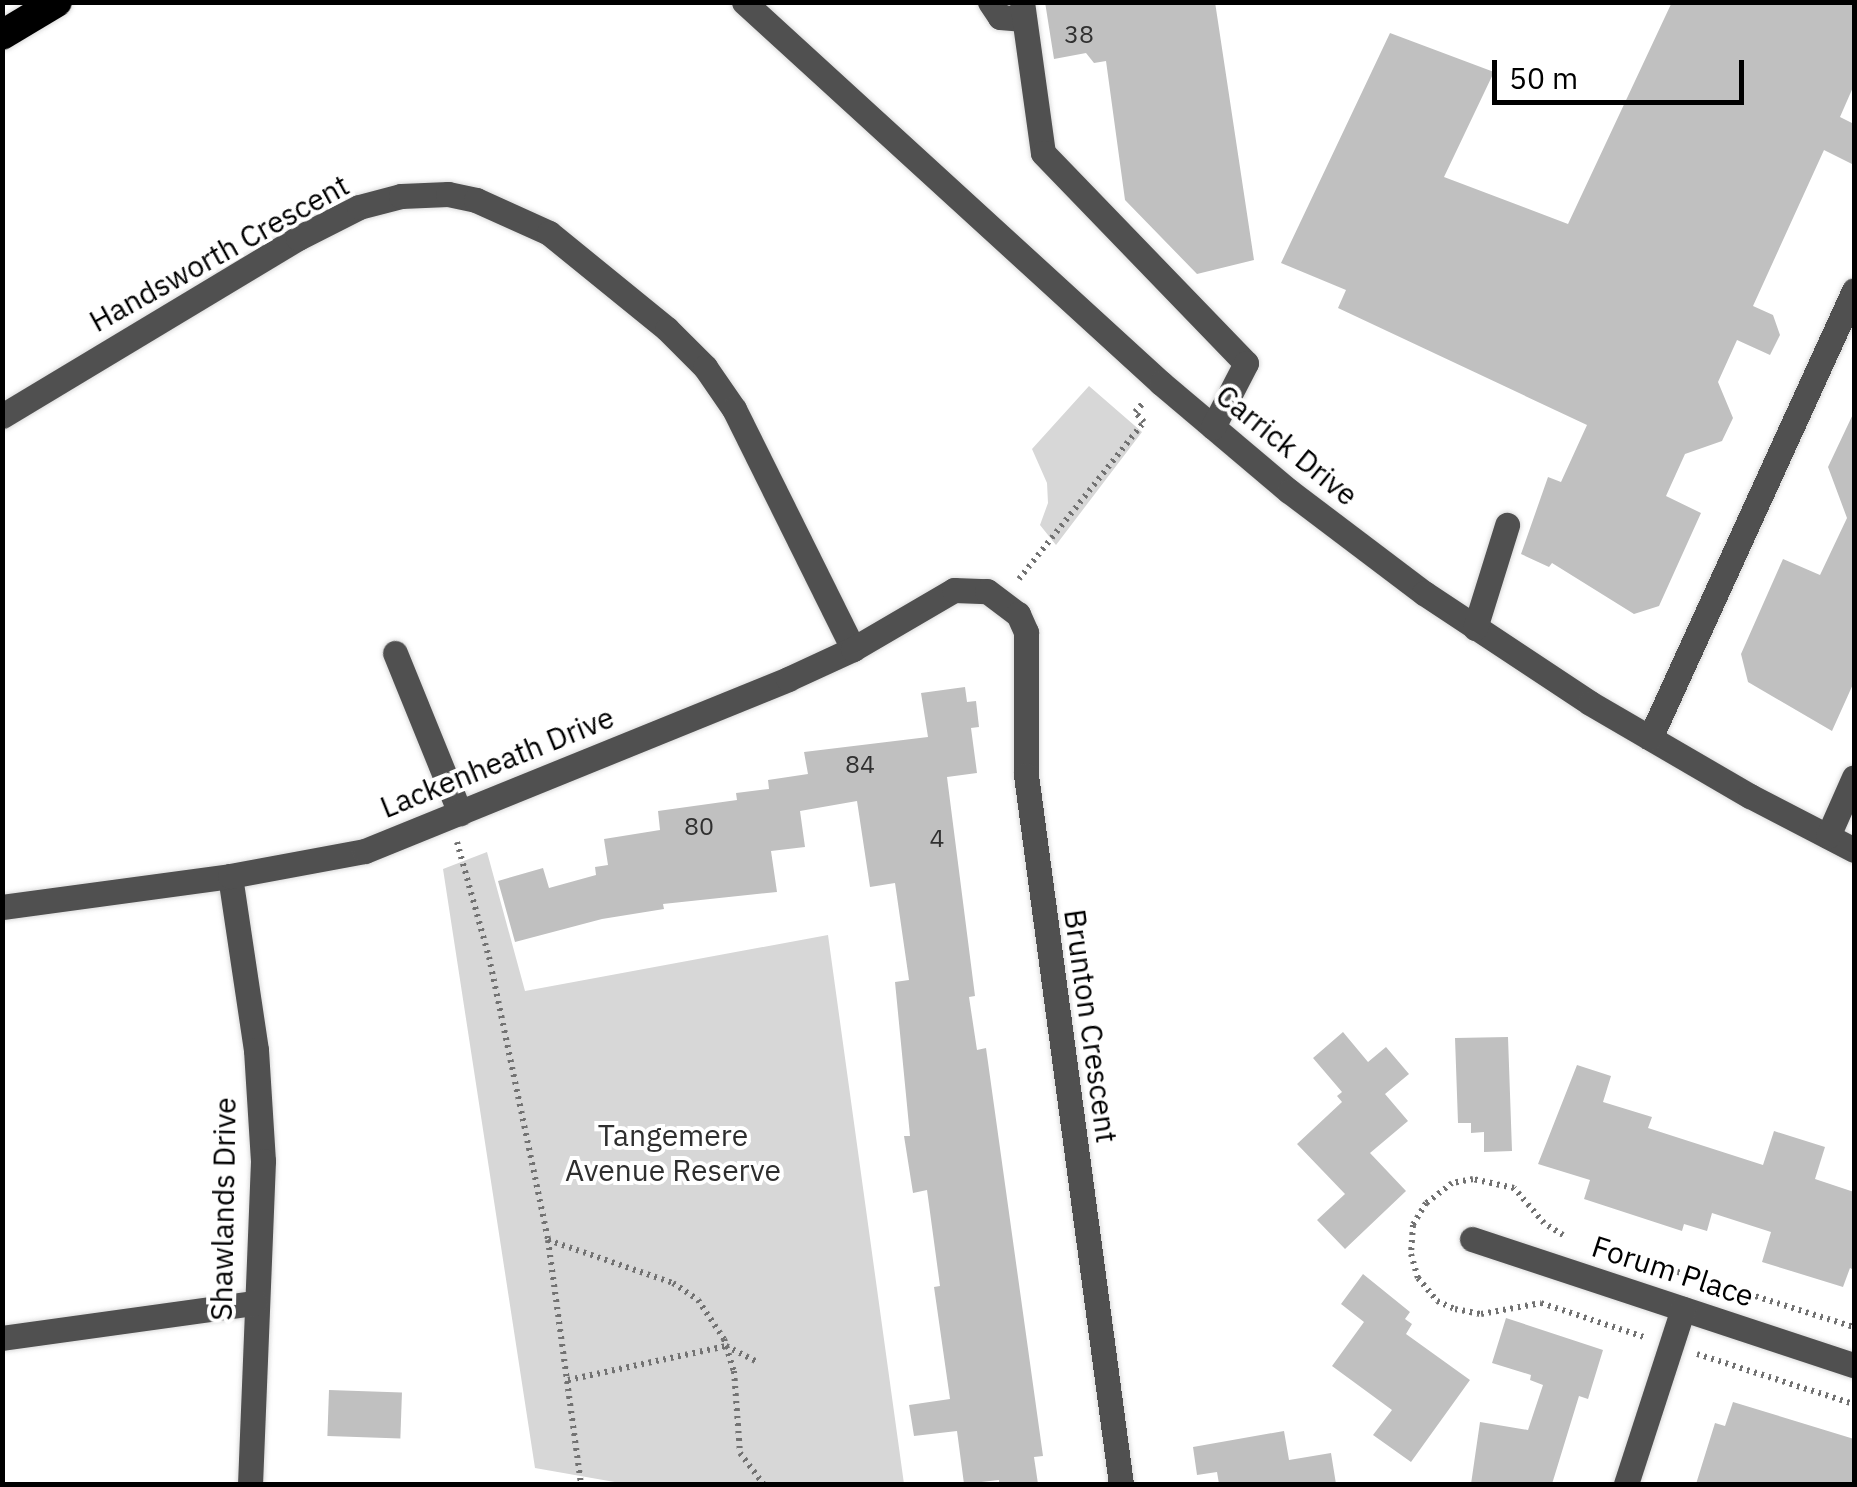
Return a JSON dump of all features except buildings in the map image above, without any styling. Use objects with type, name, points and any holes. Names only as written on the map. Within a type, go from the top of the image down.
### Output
[{"type":"highway","points":[[2,35],[57,2]]},
{"type":"street","name":"Carrick Drive","points":[[744,2],[1161,383],[1289,491],[1475,628],[1650,738],[1854,850]]},
{"type":"street","points":[[990,2],[1000,17],[1023,11],[1043,153],[1246,363],[1212,427]]},
{"type":"street","name":"Handsworth Crescent","points":[[2,416],[298,238],[359,207],[400,196],[448,194],[476,200],[549,233],[667,329],[705,366],[734,410],[853,648]]},
{"type":"street","points":[[1650,738],[1854,290]]},
{"type":"street","points":[[1475,628],[1507,526]]},
{"type":"street","name":"Lackenheath Drive","points":[[2,906],[230,876],[365,851],[853,648],[954,590],[996,596]]},
{"type":"street","name":"Brunton Crescent","points":[[996,596],[1018,614],[1026,632],[1026,776],[1121,1484]]},
{"type":"street","points":[[395,652],[454,816]]},
{"type":"street","points":[[1828,836],[1854,778]]},
{"type":"street","name":"Shawlands Drive","points":[[230,876],[256,1050],[263,1162],[254,1303],[250,1484]]},
{"type":"street","name":"Forum Place","points":[[1472,1239],[1854,1365]]},
{"type":"street","points":[[2,1338],[254,1303]]},
{"type":"street","points":[[1626,1484],[1684,1309]]},
{"type":"path","points":[[996,596],[1144,422],[1134,412],[1161,383]]},
{"type":"path","points":[[454,816],[548,1240],[581,1484]]},
{"type":"path","points":[[548,1240],[673,1283],[698,1300],[726,1346],[734,1371],[736,1442],[764,1484]]},
{"type":"path","points":[[568,1380],[726,1346],[757,1362]]},
{"type":"green space","points":[[1089,386],[1142,432],[1056,545],[1040,525],[1048,503],[1047,483],[1032,449]]},
{"type":"green space","name":"Tangemere Avenue Reserve","points":[[487,852],[525,991],[828,935],[904,1484],[626,1484],[535,1468],[443,869]]}]
